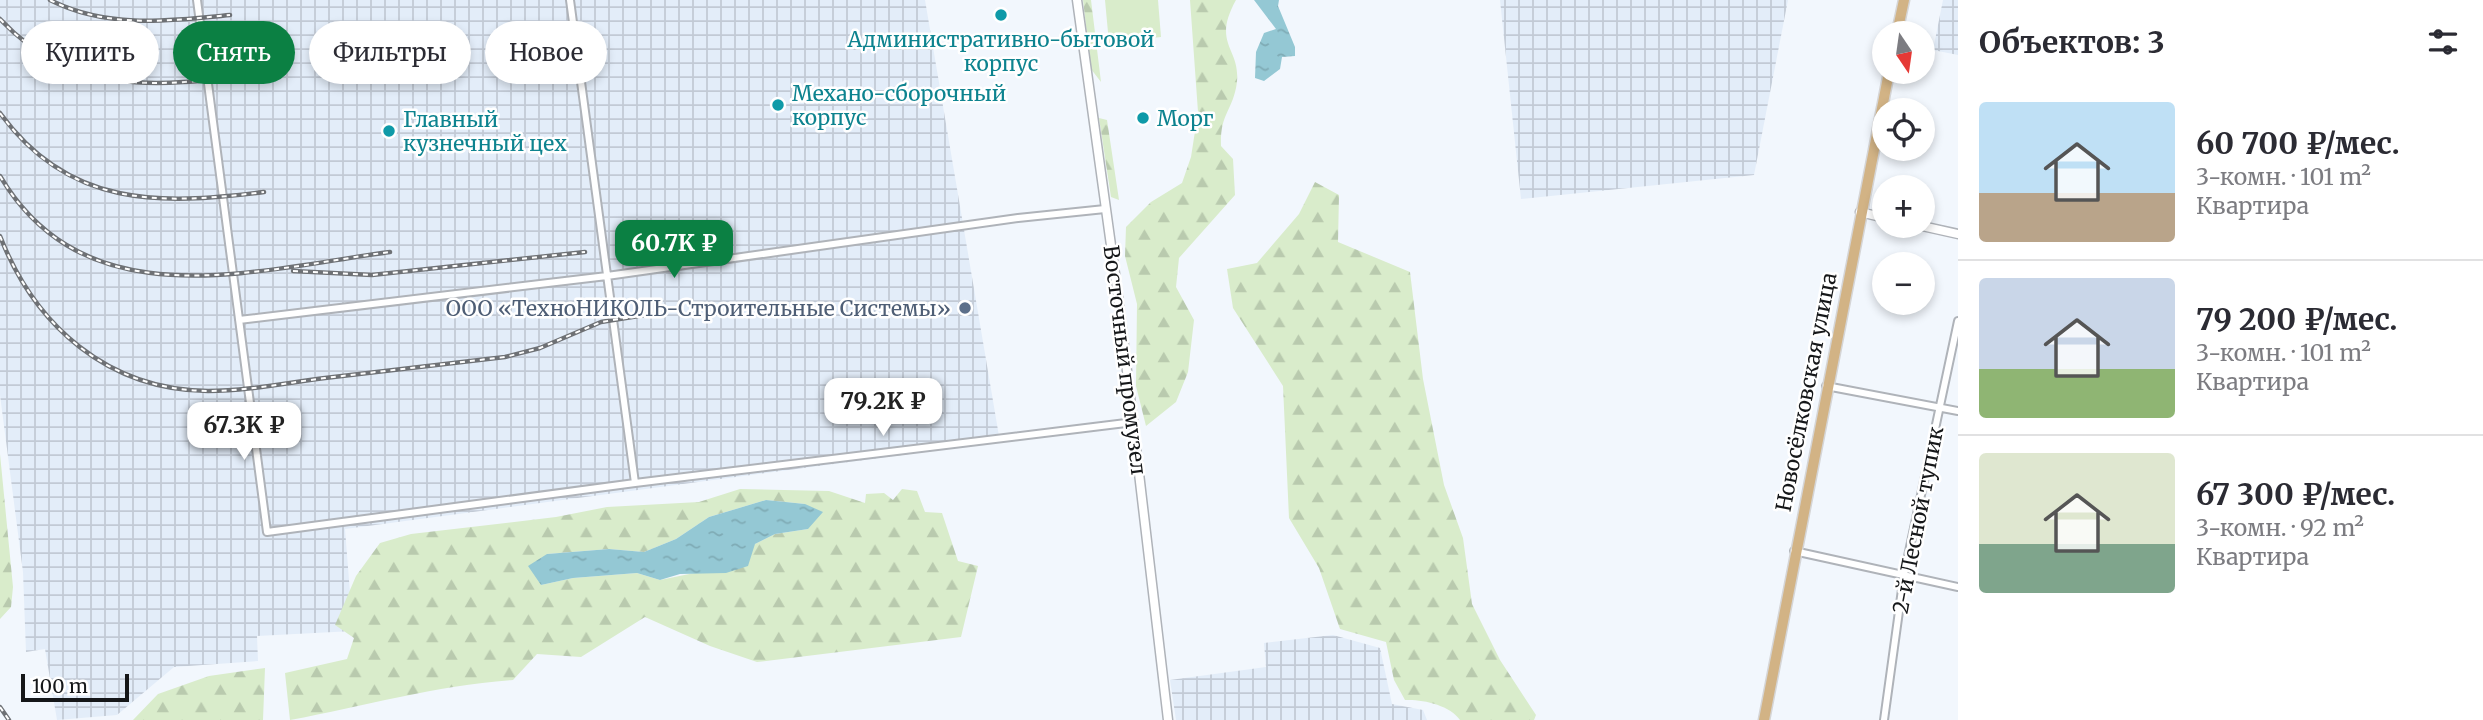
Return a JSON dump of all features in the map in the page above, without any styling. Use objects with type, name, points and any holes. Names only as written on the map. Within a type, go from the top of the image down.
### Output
[{"type":"main road","points":[[1900,21],[1904,0]]},
{"type":"main road","name":"Новосёлковская улица","points":[[1764,720],[1794,551],[1887,84]]},
{"type":"street","points":[[197,0],[267,532],[635,483],[1134,422]]},
{"type":"street","points":[[570,0],[635,483]]},
{"type":"street","name":"Восточный промузел","points":[[1077,0],[1134,422],[1168,720]]},
{"type":"street","points":[[239,320],[607,276],[1018,218],[1105,209]]},
{"type":"street","points":[[1860,212],[1872,215]]},
{"type":"street","points":[[1935,229],[1958,234]]},
{"type":"street","name":"2-й Лесной тупик","points":[[1884,720],[1905,575],[1958,321]]},
{"type":"street","points":[[1826,386],[1958,411]]},
{"type":"street","points":[[1794,551],[1958,587]]},
{"type":"shaded area","points":[[0,0],[925,0],[1000,442],[345,529],[353,631],[257,636],[258,661],[174,667],[117,715],[57,720],[45,649],[26,652],[23,572],[0,395]]},
{"type":"shaded area","points":[[1500,0],[1788,0],[1754,175],[1521,199]]},
{"type":"shaded area","points":[[1943,0],[1958,0],[1958,55],[1936,51],[1936,35]]},
{"type":"shaded area","points":[[1333,635],[1380,648],[1392,704],[1423,710],[1427,720],[1176,720],[1170,680],[1266,667],[1264,643]]},
{"type":"green space","points":[[1083,0],[1091,0],[1101,82],[1091,69]]},
{"type":"green space","points":[[1105,0],[1158,0],[1161,37],[1109,43]]},
{"type":"green space","points":[[1190,0],[1236,0],[1226,28],[1236,64],[1236,88],[1221,136],[1221,146],[1233,159],[1235,195],[1179,258],[1176,287],[1194,320],[1188,372],[1176,402],[1146,426],[1136,386],[1137,304],[1125,256],[1126,227],[1151,202],[1182,183],[1191,157],[1198,112]]},
{"type":"green space","points":[[1099,118],[1107,120],[1119,200],[1111,197]]},
{"type":"green space","points":[[1315,182],[1339,195],[1338,242],[1410,272],[1423,379],[1444,485],[1463,538],[1472,604],[1500,660],[1536,715],[1534,720],[1460,720],[1450,710],[1435,704],[1405,700],[1394,680],[1386,642],[1340,629],[1319,568],[1289,518],[1283,386],[1233,308],[1227,269],[1257,263],[1299,214]]},
{"type":"green space","points":[[0,454],[13,587],[11,607],[0,619]]},
{"type":"green space","points":[[740,489],[829,491],[865,503],[866,494],[884,493],[893,500],[902,489],[917,491],[925,512],[942,513],[958,561],[978,566],[961,637],[757,662],[710,646],[645,617],[581,657],[537,654],[513,680],[429,691],[290,720],[285,673],[347,659],[354,638],[335,625],[356,576],[380,543],[411,534],[556,517],[607,507],[699,502]],"holes":[[[766,500],[805,504],[808,529],[775,534],[699,572],[660,580],[637,573],[573,578],[541,585],[547,554],[609,549],[644,552],[676,539],[709,517]]]},
{"type":"green space","points":[[265,668],[263,720],[133,720],[158,694],[209,676]]},
{"type":"water","points":[[1254,0],[1279,0],[1278,6],[1295,47],[1295,56],[1282,57],[1280,69],[1264,81],[1255,78],[1256,52],[1264,33],[1276,29]]},
{"type":"water","points":[[766,500],[805,504],[823,512],[808,529],[775,534],[755,544],[748,566],[726,573],[680,574],[660,580],[637,573],[573,578],[541,585],[528,566],[547,554],[609,549],[644,552],[676,539],[709,517]]},
{"type":"railway","points":[[50,0],[94,15],[139,21],[230,15]]},
{"type":"railway","points":[[0,19],[29,45],[58,63],[89,75],[122,81],[173,82]]},
{"type":"railway","points":[[0,113],[27,144],[56,167],[86,183],[119,193],[153,198],[189,198],[264,192]]},
{"type":"railway","points":[[0,176],[36,222],[78,252],[125,269],[176,275],[230,274],[390,252]]},
{"type":"railway","points":[[0,236],[33,298],[55,324],[80,347],[107,365],[138,379],[172,388],[237,390],[505,357],[540,348],[601,322],[651,314]]},
{"type":"railway","points":[[293,271],[372,275],[585,252]]},
{"type":"railway","points":[[0,707],[9,720]]},
{"type":"place","name":"Административно-бытовой корпус","points":[[1001,15]]},
{"type":"place","name":"Механо-сборочный корпус","points":[[778,105]]},
{"type":"place","name":"Морг","points":[[1143,118]]},
{"type":"place","name":"Главный кузнечный цех","points":[[389,131]]},
{"type":"place","name":"ООО «ТехноНИКОЛЬ-Строительные Системы»","points":[[965,308]]}]
